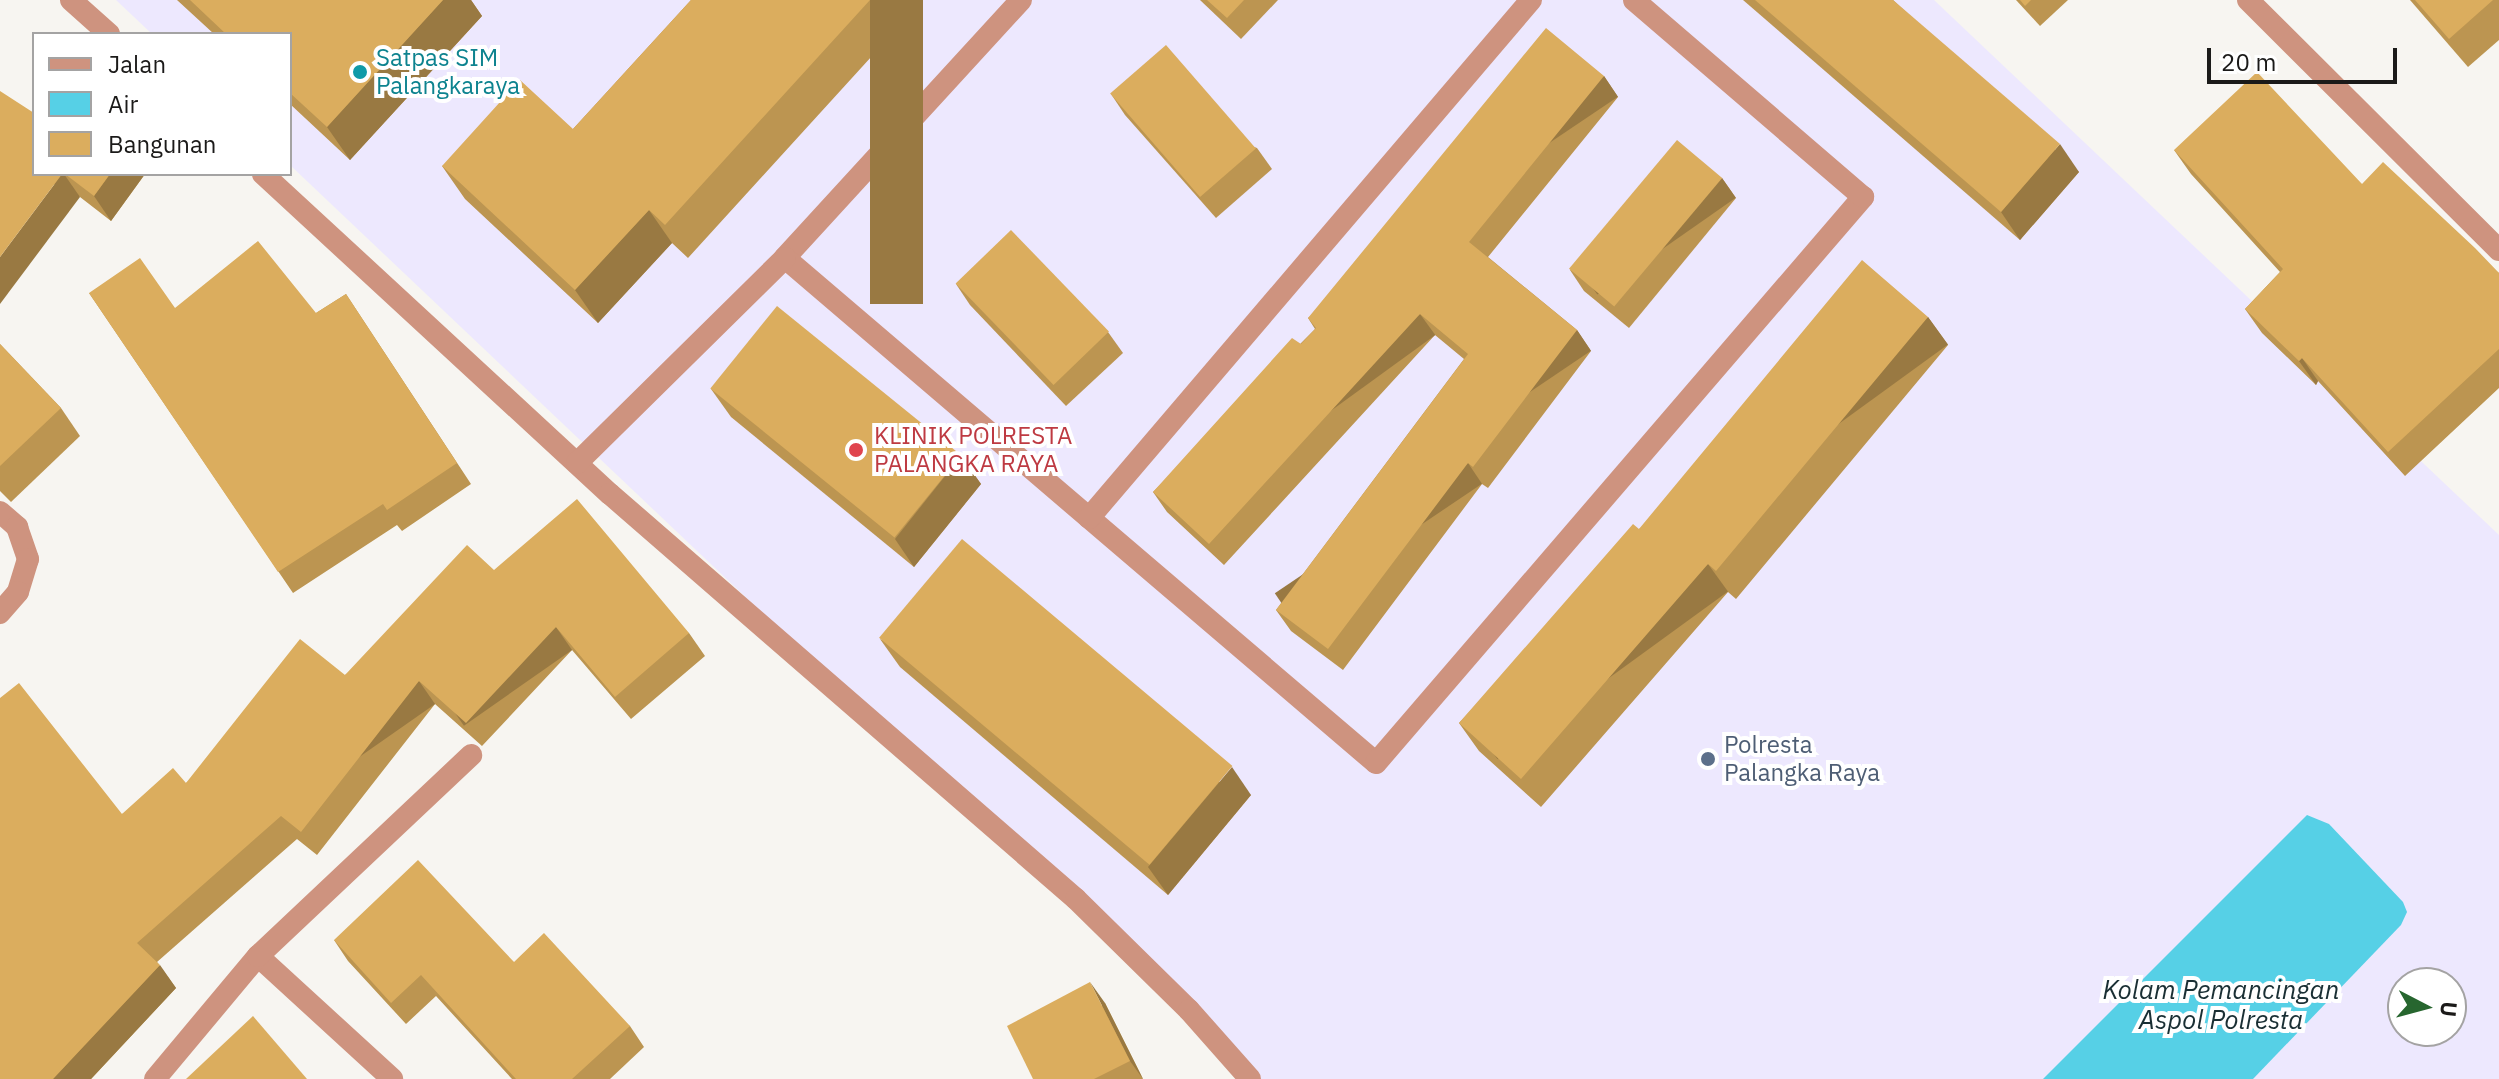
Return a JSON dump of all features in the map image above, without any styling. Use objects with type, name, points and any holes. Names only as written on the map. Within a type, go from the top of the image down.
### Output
[{"type":"street","points":[[71,0],[107,32]]},
{"type":"street","points":[[577,463],[785,258],[1021,0]]},
{"type":"street","points":[[1089,518],[1531,0]]},
{"type":"street","points":[[785,258],[1376,763],[1863,197],[1634,0]]},
{"type":"street","points":[[2248,0],[2499,250]]},
{"type":"street","points":[[265,176],[577,463],[1076,899],[1189,1010],[1250,1079]]},
{"type":"street","points":[[0,512],[17,527],[28,559],[18,592],[0,613]]},
{"type":"street","points":[[155,1079],[258,956],[471,755]]},
{"type":"street","points":[[258,956],[392,1079]]},
{"type":"shaded area","name":"Polresta Palangka Raya","points":[[116,0],[1934,0],[2499,535],[2499,1079],[1254,1079],[292,167],[292,32],[150,32]]},
{"type":"water","name":"Kolam Pemancingan Aspol Polresta","points":[[2307,815],[2329,824],[2403,902],[2407,912],[2401,925],[2253,1079],[2043,1079]]},
{"type":"building","name":"Satpas SIM Palangkaraya","points":[[190,0],[443,0],[327,127],[292,95],[292,32],[224,32]]},
{"type":"building","points":[[691,0],[870,0],[665,225],[649,210],[575,290],[442,166],[520,80],[573,129]]},
{"type":"building","points":[[1207,0],[1244,0],[1227,18]]},
{"type":"building","points":[[1755,0],[1893,0],[2060,144],[2001,212]]},
{"type":"building","points":[[2415,0],[2493,0],[2449,39]]},
{"type":"building","points":[[1546,28],[1604,76],[1469,242],[1577,330],[1473,467],[1468,463],[1328,649],[1276,610],[1468,354],[1420,314],[1209,544],[1153,492],[1292,338],[1301,344],[1316,328],[1308,318]]},
{"type":"building","points":[[1166,45],[1256,148],[1200,197],[1110,94]]},
{"type":"building","points":[[2257,72],[2362,184],[2383,162],[2499,273],[2499,349],[2388,452],[2302,358],[2299,361],[2245,309],[2283,269],[2174,150]]},
{"type":"building","points":[[0,91],[32,112],[32,176],[61,176],[0,257]]},
{"type":"building","points":[[1677,140],[1722,178],[1614,307],[1569,269]]},
{"type":"building","points":[[68,176],[109,176],[94,196]]},
{"type":"building","points":[[1011,230],[1109,331],[1054,385],[956,283]]},
{"type":"building","points":[[258,241],[316,313],[346,294],[457,463],[387,510],[383,504],[278,572],[89,293],[140,258],[175,308]]},
{"type":"building","points":[[1862,260],[1928,317],[1716,571],[1708,564],[1521,779],[1459,723],[1633,524],[1639,529]]},
{"type":"building","name":"KLINIK POLRESTA PALANGKA RAYA","points":[[777,306],[961,455],[894,538],[710,388]]},
{"type":"building","points":[[0,344],[61,408],[0,466]]},
{"type":"building","points":[[577,499],[689,633],[615,697],[556,627],[466,723],[419,681],[301,832],[281,816],[137,943],[160,965],[53,1079],[0,1079],[0,698],[19,683],[122,814],[173,768],[186,783],[300,639],[345,675],[467,545],[494,570]]},
{"type":"building","points":[[962,539],[1232,766],[1149,865],[879,638]]},
{"type":"building","points":[[418,860],[514,962],[544,933],[630,1026],[572,1079],[516,1079],[421,975],[391,1003],[334,940]]},
{"type":"building","points":[[1090,982],[1130,1061],[1094,1079],[1033,1079],[1007,1026]]},
{"type":"building","points":[[253,1016],[307,1079],[186,1079]]},
{"type":"place","name":"Satpas SIM Palangkaraya","points":[[360,72]]},
{"type":"place","name":"KLINIK POLRESTA PALANGKA RAYA","points":[[856,450]]},
{"type":"place","name":"Polresta Palangka Raya","points":[[1708,759]]}]
